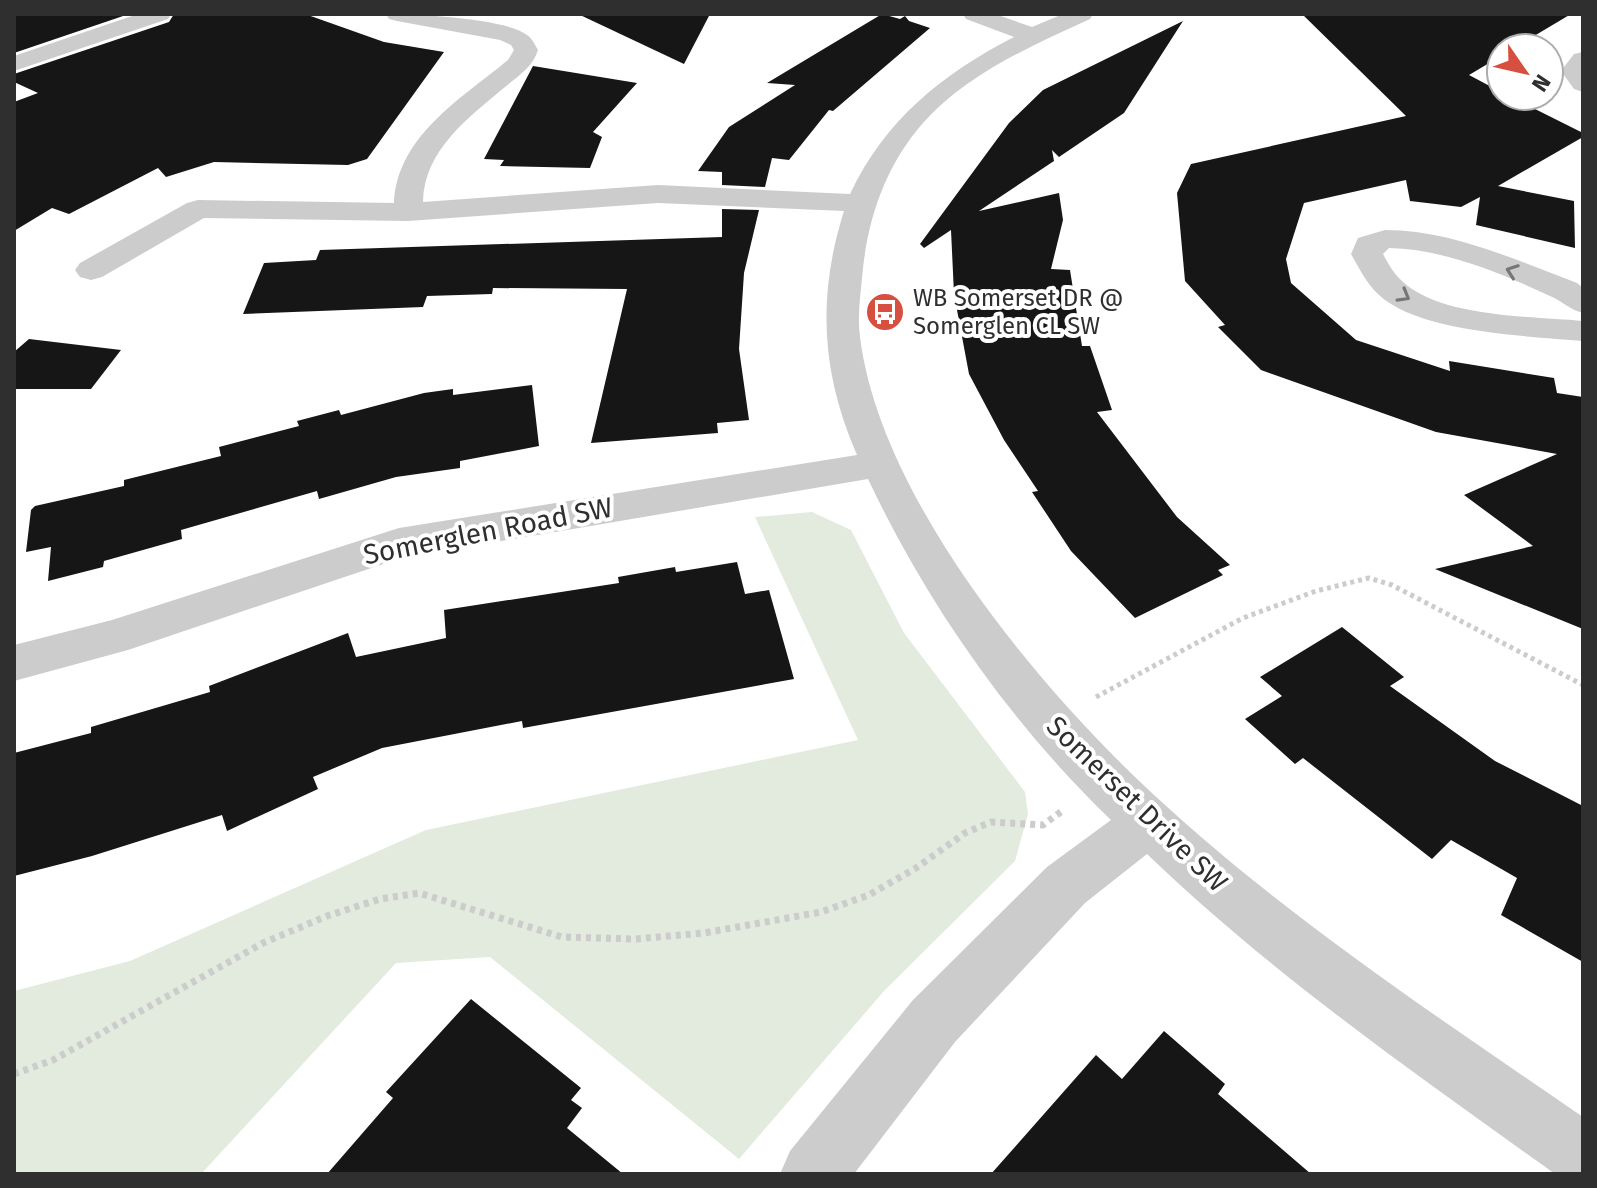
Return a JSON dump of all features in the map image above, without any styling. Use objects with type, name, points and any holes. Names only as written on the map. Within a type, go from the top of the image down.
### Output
[{"type":"street","points":[[14,64],[160,14]]},
{"type":"street","points":[[397,14],[506,34],[520,40],[526,50],[518,64],[431,138],[406,192],[408,212]]},
{"type":"street","points":[[974,14],[1031,35]]},
{"type":"street","name":"Somerset Drive SW","points":[[1082,14],[1031,35],[968,71],[923,108],[879,160],[858,203],[846,252],[841,332],[856,402],[880,464],[925,551],[973,625],[1050,723],[1104,780],[1233,897],[1383,1015],[1583,1155]]},
{"type":"street","points":[[1583,59],[1573,71],[1583,84]]},
{"type":"street","points":[[91,270],[198,209],[408,212],[658,194],[858,203]]},
{"type":"street","points":[[1583,303],[1565,290],[1414,238],[1379,239],[1369,245],[1367,254],[1391,289],[1425,307],[1464,317],[1583,331]]},
{"type":"street","name":"Somerglen Road SW","points":[[14,663],[76,650],[160,625],[337,561],[399,543],[880,464]]},
{"type":"street","points":[[813,1174],[934,1021],[1066,885],[1149,821]]},
{"type":"path","points":[[1050,723],[1243,618],[1316,591],[1369,578],[1392,585],[1583,685]]},
{"type":"path","points":[[14,1074],[53,1060],[263,943],[327,916],[380,899],[419,893],[562,937],[635,939],[704,933],[821,912],[869,895],[916,868],[965,833],[991,822],[1043,825],[1104,780]]},
{"type":"shaded area","points":[[812,512],[851,530],[904,633],[1025,792],[1028,814],[1015,861],[884,991],[739,1159],[490,957],[396,963],[201,1174],[14,1174],[14,991],[130,961],[426,830],[858,740],[755,517]]},
{"type":"building","points":[[14,14],[129,14],[14,53]]},
{"type":"building","points":[[174,14],[305,14],[384,42],[444,52],[367,159],[348,165],[214,162],[166,177],[158,168],[69,214],[52,208],[14,231],[14,102],[38,93],[14,82],[14,74],[169,22]]},
{"type":"building","points":[[578,14],[710,14],[684,64]]},
{"type":"building","points":[[882,14],[900,19],[905,16],[909,21],[930,28],[833,111],[829,110],[789,160],[772,158],[765,187],[722,185],[722,172],[698,171],[729,127],[795,85],[767,83]]},
{"type":"building","points":[[1302,14],[1571,14],[1541,32],[1485,32],[1485,66],[1469,75],[1485,84],[1485,112],[1541,112],[1583,133],[1583,137],[1498,186],[1574,201],[1575,248],[1476,225],[1480,197],[1461,207],[1410,201],[1406,180],[1304,203],[1286,259],[1291,283],[1356,340],[1450,371],[1449,361],[1554,378],[1557,393],[1583,397],[1583,629],[1435,569],[1533,546],[1464,495],[1557,454],[1436,432],[1261,370],[1218,327],[1225,325],[1185,281],[1177,193],[1191,164],[1406,116]]},
{"type":"building","points":[[1183,21],[1124,113],[1059,157],[1052,150],[1054,161],[979,211],[1059,193],[1063,220],[1051,269],[1070,270],[1082,346],[1090,346],[1112,410],[1097,412],[1177,517],[1230,565],[1218,570],[1223,575],[1135,618],[1071,551],[1032,492],[1038,491],[1004,440],[969,374],[954,294],[951,230],[924,248],[920,244],[1009,123],[1043,90]]},
{"type":"building","points":[[533,66],[637,83],[593,132],[602,137],[590,168],[500,166],[504,160],[484,159]]},
{"type":"building","points":[[722,209],[759,210],[744,273],[739,349],[749,420],[717,423],[718,433],[591,443],[627,289],[493,288],[492,294],[427,296],[423,307],[243,314],[264,263],[316,260],[320,250],[722,237]]},
{"type":"building","points":[[29,339],[121,350],[91,389],[14,389],[14,352]]},
{"type":"building","points":[[532,385],[539,446],[460,461],[460,468],[396,477],[319,499],[317,491],[181,530],[182,539],[104,561],[103,567],[48,581],[51,547],[26,552],[31,510],[35,506],[124,486],[124,480],[221,456],[219,447],[299,426],[297,421],[339,410],[341,415],[424,393],[453,389],[453,395]]},
{"type":"building","points":[[737,562],[745,594],[769,590],[794,679],[523,728],[522,721],[382,748],[313,777],[318,789],[227,831],[222,815],[92,856],[14,876],[14,753],[91,733],[91,727],[210,692],[209,686],[348,633],[356,657],[446,638],[444,610],[619,583],[618,577],[675,567],[676,572]]},
{"type":"building","points":[[1342,627],[1404,677],[1390,686],[1495,761],[1583,806],[1583,962],[1501,915],[1517,878],[1451,840],[1432,859],[1303,758],[1295,764],[1245,719],[1282,696],[1260,677]]},
{"type":"building","points":[[471,999],[581,1088],[571,1100],[582,1108],[567,1128],[623,1174],[327,1174],[393,1098],[386,1092]]},
{"type":"building","points":[[1164,1031],[1225,1084],[1218,1094],[1311,1174],[991,1174],[1096,1055],[1122,1079]]},
{"type":"place","name":"WB Somerset DR @ Somerglen CL SW","points":[[885,312]]}]
